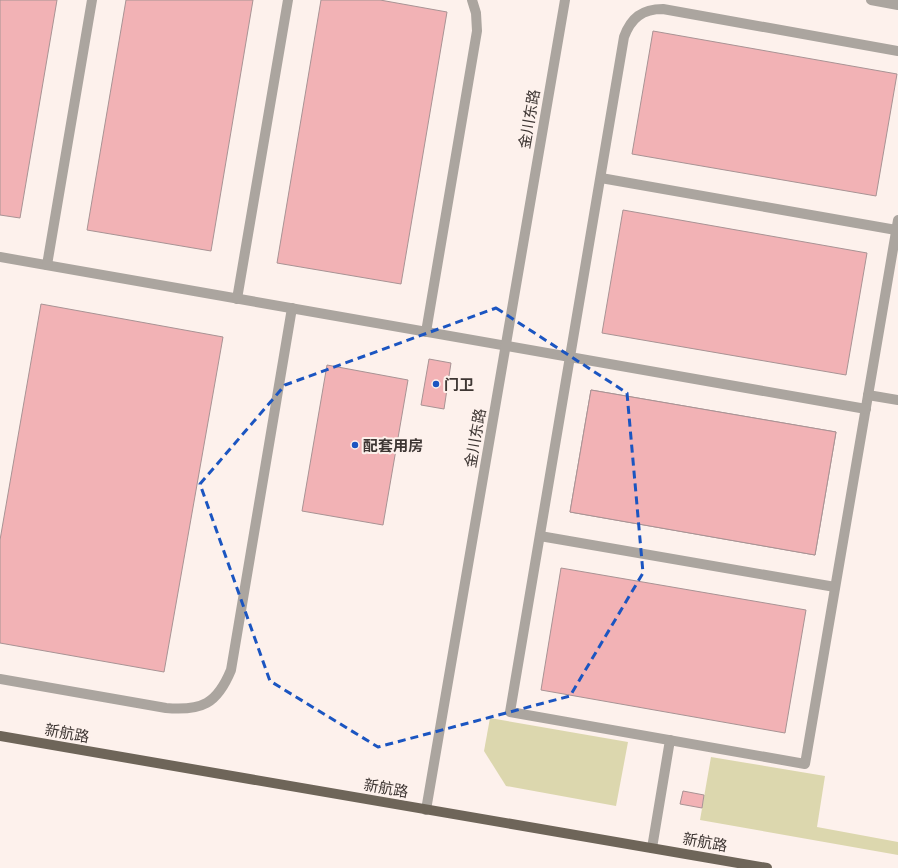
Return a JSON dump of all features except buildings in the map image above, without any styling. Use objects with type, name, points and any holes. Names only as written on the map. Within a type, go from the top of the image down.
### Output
[{"type":"main road","name":"新航路","points":[[0,736],[767,868]]},
{"type":"street","points":[[47,265],[92,0]]},
{"type":"street","points":[[237,299],[288,0]]},
{"type":"street","points":[[426,332],[477,31],[476,14],[472,0]]},
{"type":"street","name":"金川东路","points":[[426,810],[565,0]]},
{"type":"street","points":[[877,0],[898,5]]},
{"type":"street","points":[[601,178],[897,225],[805,764],[510,712],[624,37],[628,27],[634,18],[642,13],[651,9],[663,9],[898,51]]},
{"type":"street","points":[[0,257],[866,409]]},
{"type":"street","points":[[0,680],[166,708],[187,710],[202,705],[215,698],[224,688],[231,670],[292,308]]},
{"type":"street","points":[[868,395],[898,400]]},
{"type":"street","points":[[540,536],[836,587]]},
{"type":"street","points":[[652,848],[670,740]]},
{"type":"highlighted area","points":[[496,308],[627,393],[643,573],[570,696],[378,747],[270,681],[200,484],[285,385]]},
{"type":"shaded area","points":[[490,718],[628,742],[616,806],[506,786],[484,751]]},
{"type":"shaded area","points":[[711,757],[825,776],[817,827],[898,842],[898,855],[700,820]]},
{"type":"place","name":"门卫","points":[[436,384]]},
{"type":"place","name":"配套用房","points":[[355,445]]}]
